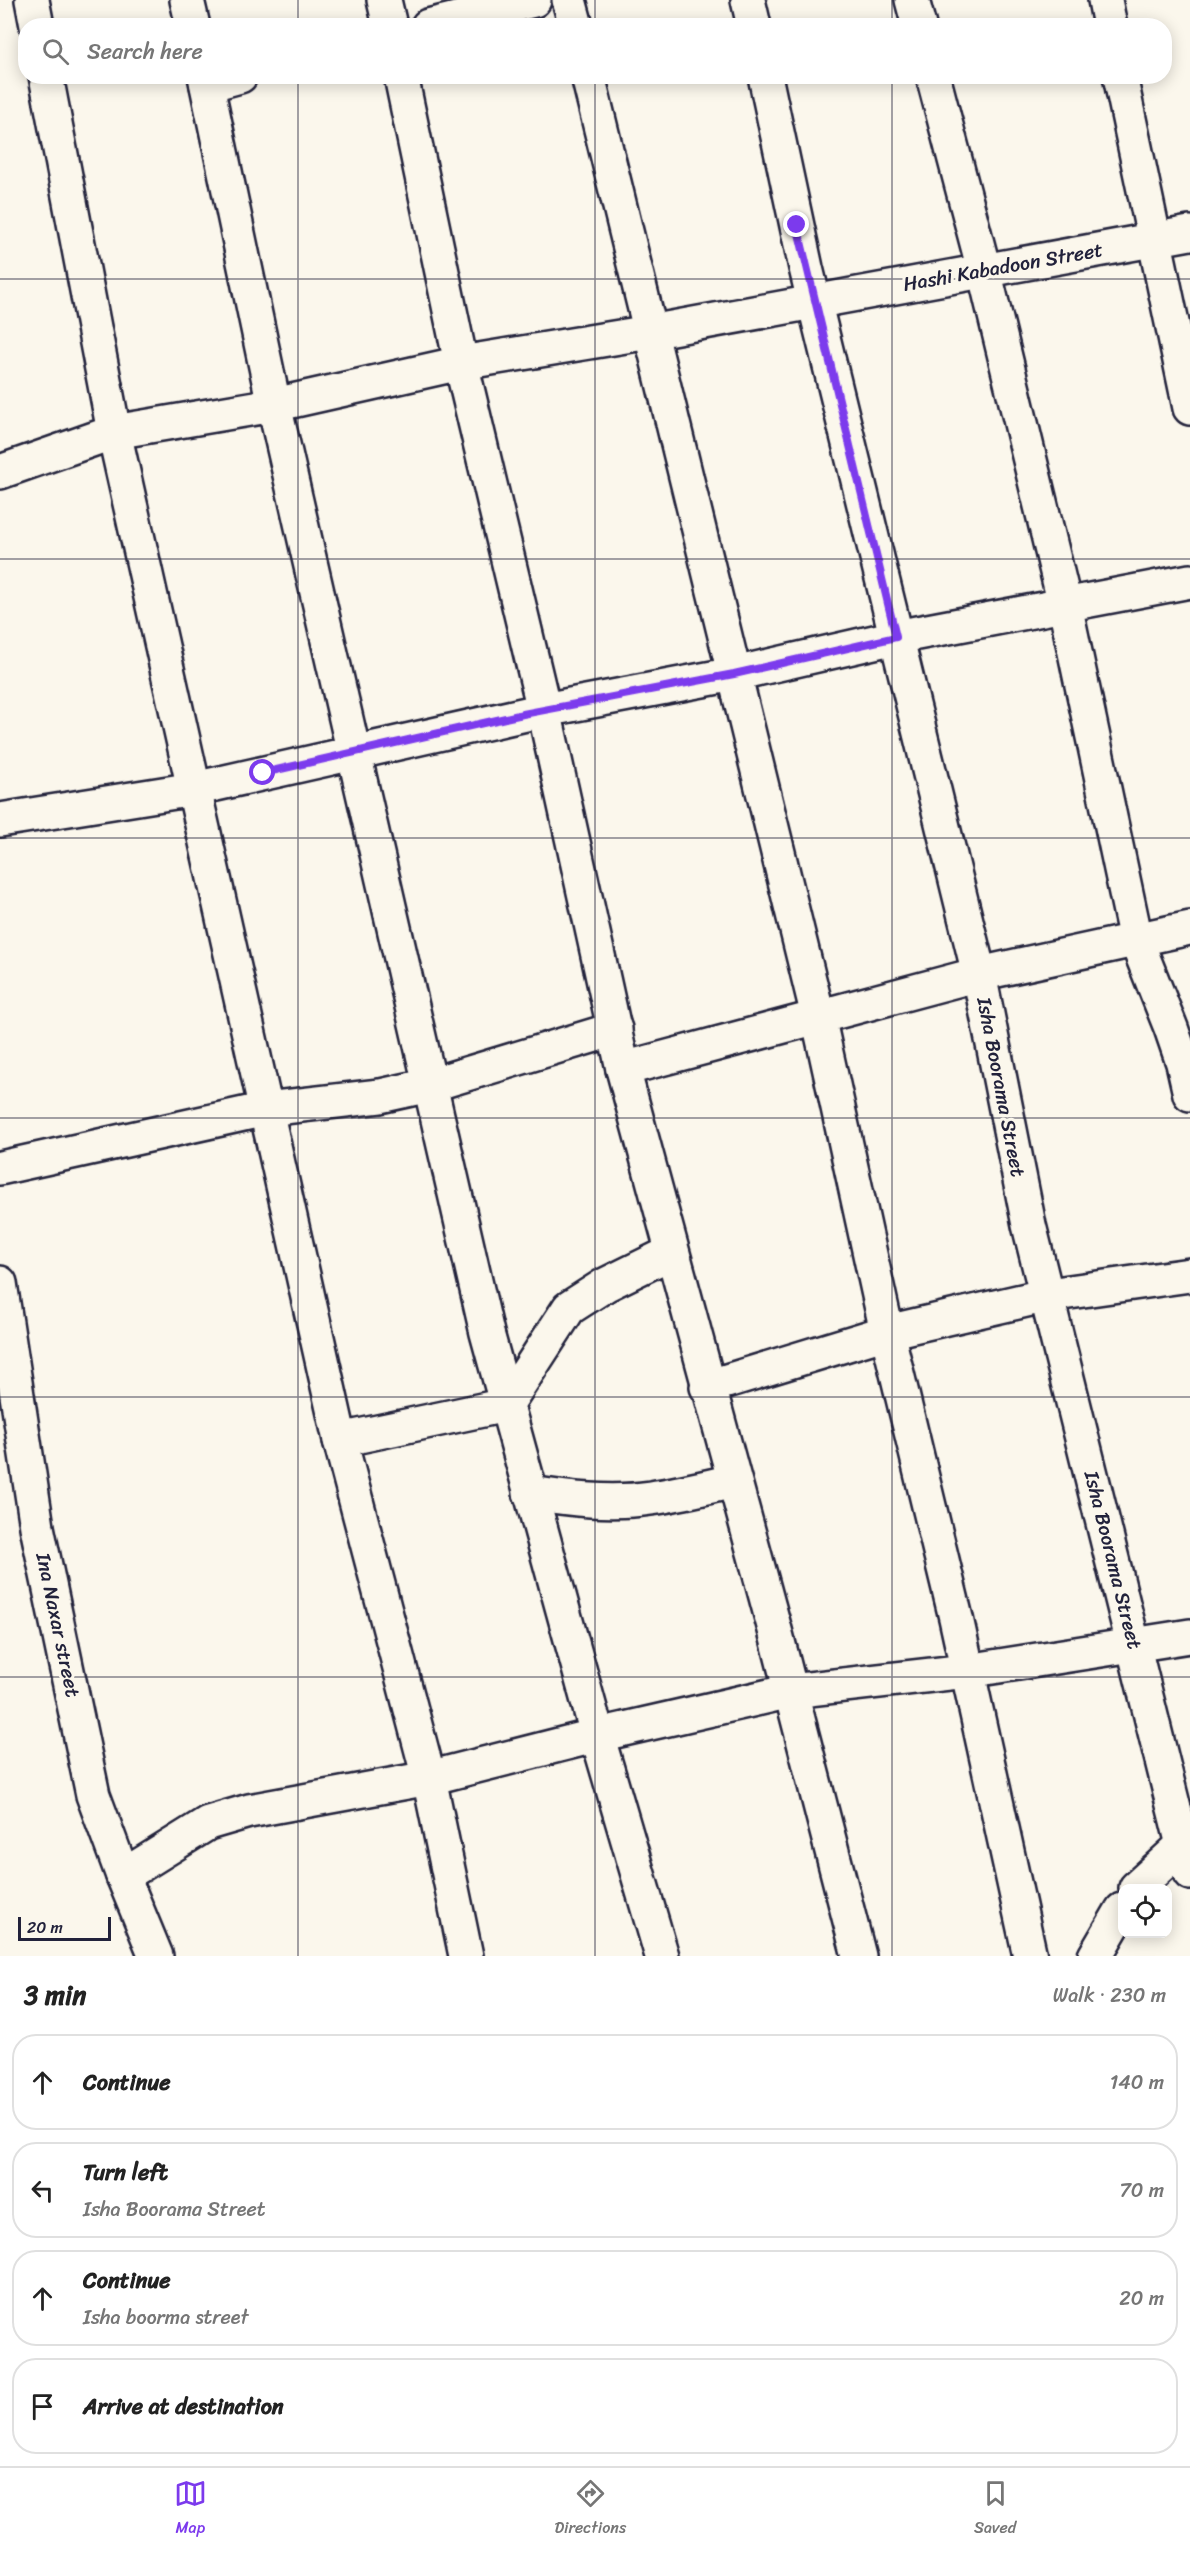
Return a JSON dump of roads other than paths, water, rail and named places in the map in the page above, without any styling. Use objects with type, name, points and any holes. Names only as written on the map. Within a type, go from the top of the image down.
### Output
[{"type":"street","points":[[32,0],[35,18]]},
{"type":"street","points":[[186,0],[191,18]]},
{"type":"street","points":[[384,0],[388,18]]},
{"type":"street","points":[[461,18],[534,0]]},
{"type":"street","points":[[569,0],[574,18]]},
{"type":"street","points":[[748,0],[752,18]]},
{"type":"street","points":[[912,0],[917,18]]},
{"type":"street","points":[[1105,0],[1108,18]]},
{"type":"street","points":[[48,84],[114,432],[340,1440],[429,1779],[466,1956]]},
{"type":"street","points":[[207,84],[274,405],[487,1333],[598,1735],[662,1956]]},
{"type":"street","points":[[403,84],[461,363],[544,710],[623,1069],[707,1387],[791,1691],[859,1956]]},
{"type":"street","points":[[590,84],[818,1016],[886,1332],[967,1671],[1030,1956]]},
{"type":"street","name":"Isha Boorama Street","points":[[767,84],[806,268],[816,300],[979,974],[1029,1225],[1186,1859]]},
{"type":"street","points":[[935,84],[984,270],[1065,605],[1136,940],[1171,1028],[1183,1063],[1190,1094]]},
{"type":"street","points":[[1122,84],[1190,408]]},
{"type":"street","name":"Hashi Kabadoon Street","points":[[0,472],[114,432],[274,405],[461,363],[650,332],[1190,233]]},
{"type":"street","points":[[0,820],[194,789],[354,751],[544,710],[734,674],[896,637],[1190,581]]},
{"type":"street","points":[[623,1069],[979,974],[1190,928]]},
{"type":"street","points":[[0,1168],[266,1109],[380,1096],[430,1085],[615,1029]]},
{"type":"street","points":[[340,1440],[506,1405],[569,1308],[605,1285],[672,1252]]},
{"type":"street","points":[[707,1387],[886,1332],[1048,1295],[1190,1275]]},
{"type":"street","name":"Ina Naxar street","points":[[0,1283],[42,1550],[93,1795],[156,1956]]},
{"type":"street","points":[[531,1493],[568,1499],[628,1500],[651,1498],[734,1481]]},
{"type":"street","points":[[123,1876],[208,1823],[249,1810],[429,1779],[598,1735],[791,1691],[967,1671],[1190,1636]]},
{"type":"street","points":[[1143,1884],[1186,1859]]},
{"type":"street","points":[[1095,1956],[1118,1917]]}]
